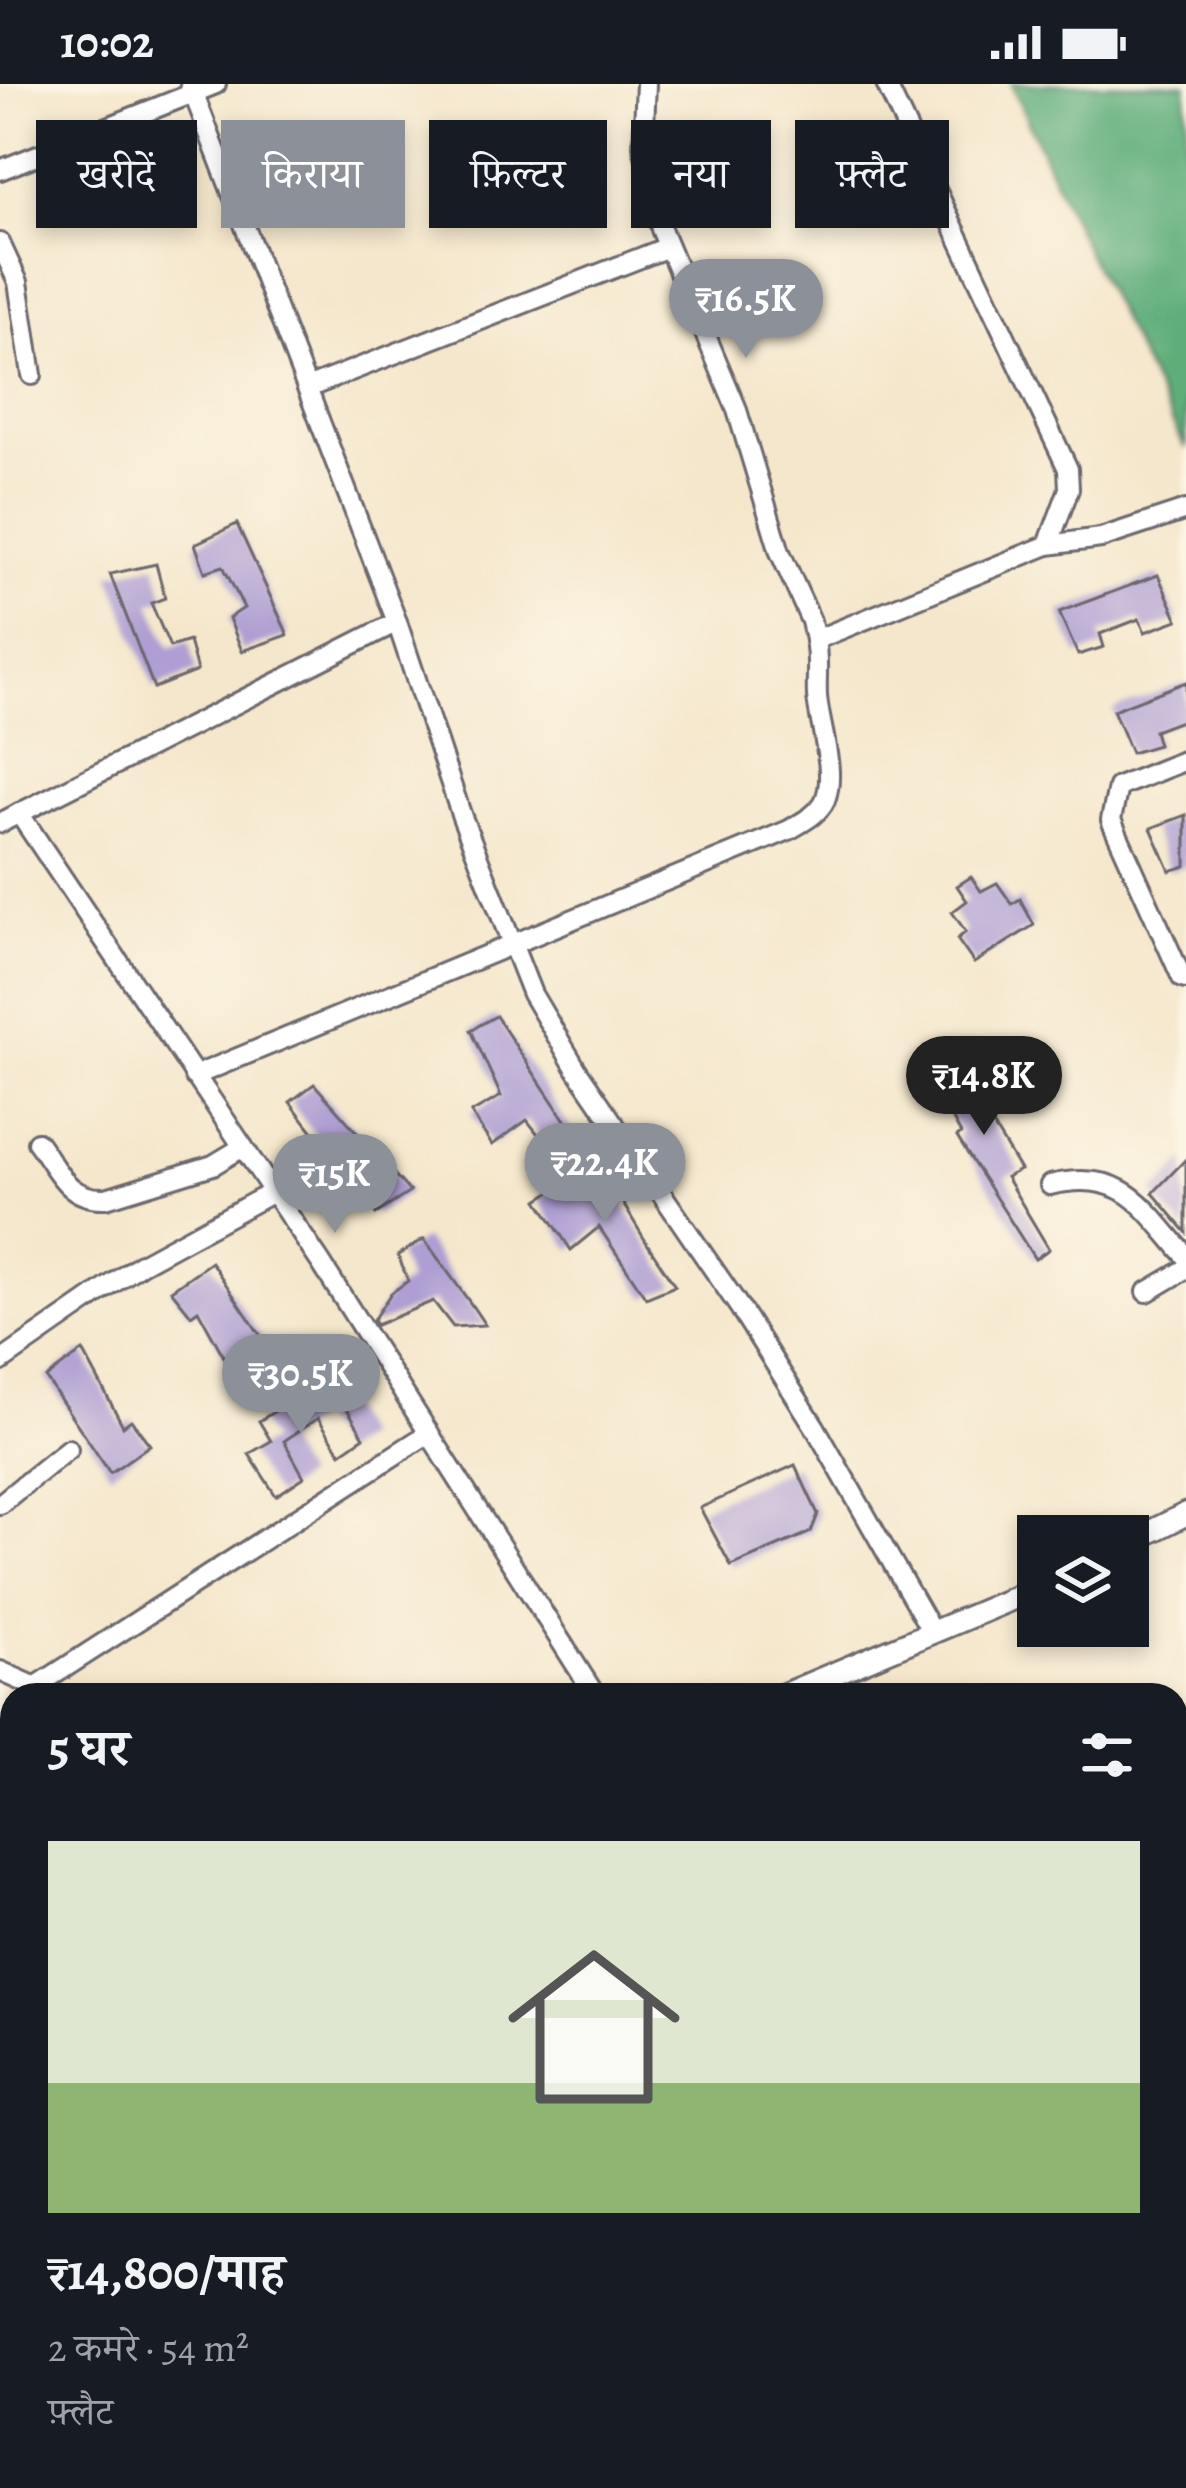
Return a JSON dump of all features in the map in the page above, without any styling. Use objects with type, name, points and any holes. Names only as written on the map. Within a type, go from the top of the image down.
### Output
[{"type":"street","points":[[0,170],[192,89],[216,84]]},
{"type":"street","points":[[194,1076],[790,830],[812,816],[826,798],[816,689],[820,664],[811,621],[780,552],[736,407],[668,247],[643,146],[646,84]]},
{"type":"street","points":[[886,84],[1069,469],[1069,489],[1048,545]]},
{"type":"street","points":[[192,89],[397,622],[462,817],[532,994],[577,1070],[740,1308],[815,1427],[932,1632]]},
{"type":"street","points":[[0,243],[18,282],[32,375]]},
{"type":"street","points":[[307,388],[668,247]]},
{"type":"street","points":[[815,640],[1048,545],[1101,538],[1186,510]]},
{"type":"street","points":[[0,823],[397,622]]},
{"type":"street","points":[[1186,760],[1118,787],[1111,820],[1186,979]]},
{"type":"street","points":[[19,813],[273,1192],[587,1683]]},
{"type":"street","points":[[37,1142],[76,1195],[89,1199],[213,1165],[243,1147]]},
{"type":"street","points":[[1050,1185],[1094,1178],[1113,1183],[1133,1196],[1186,1256]]},
{"type":"street","points":[[0,1362],[141,1264],[273,1192]]},
{"type":"street","points":[[1147,1292],[1186,1269]]},
{"type":"street","points":[[56,1683],[429,1433]]},
{"type":"street","points":[[0,1504],[68,1449]]},
{"type":"street","points":[[1149,1532],[1186,1514]]},
{"type":"street","points":[[811,1683],[1017,1597]]},
{"type":"green space","points":[[1011,84],[1186,84],[1186,449],[1085,248]]},
{"type":"building","points":[[237,524],[288,635],[242,651],[229,618],[244,608],[223,566],[205,572],[195,544]]},
{"type":"building","points":[[156,564],[165,598],[151,603],[170,647],[189,641],[197,671],[154,688],[110,574]]},
{"type":"building","points":[[1158,575],[1178,620],[1145,632],[1139,619],[1100,634],[1104,647],[1078,655],[1059,612]]},
{"type":"building","points":[[1186,682],[1186,719],[1154,731],[1158,745],[1131,753],[1113,710]]},
{"type":"building","points":[[1186,815],[1186,866],[1170,871],[1151,828]]},
{"type":"building","points":[[971,877],[981,891],[997,883],[1012,904],[1020,899],[1034,925],[974,963],[957,939],[966,932],[952,912],[967,901],[957,886]]},
{"type":"building","points":[[496,1016],[578,1140],[556,1157],[527,1120],[492,1145],[471,1113],[501,1096],[471,1030]]},
{"type":"building","points":[[966,1044],[991,1092],[977,1099],[1020,1170],[1006,1177],[1049,1249],[1035,1259],[957,1137],[961,1134],[932,1082],[944,1077],[936,1058]]},
{"type":"building","points":[[314,1084],[410,1192],[376,1214],[290,1102]]},
{"type":"building","points":[[1186,1159],[1186,1232],[1153,1193]]},
{"type":"building","points":[[598,1162],[675,1286],[646,1298],[599,1227],[571,1250],[538,1200]]},
{"type":"building","points":[[424,1239],[485,1325],[453,1327],[433,1301],[376,1325],[373,1320],[391,1293],[408,1281],[398,1255]]},
{"type":"building","points":[[211,1262],[275,1357],[239,1384],[198,1310],[191,1315],[171,1290]]},
{"type":"building","points":[[83,1351],[123,1426],[131,1420],[150,1445],[110,1473],[46,1378]]},
{"type":"building","points":[[310,1390],[331,1402],[340,1397],[364,1437],[341,1453],[318,1418],[284,1441],[304,1477],[276,1496],[249,1454],[271,1441],[259,1421]]},
{"type":"building","points":[[795,1465],[818,1514],[811,1532],[731,1566],[700,1508]]}]
